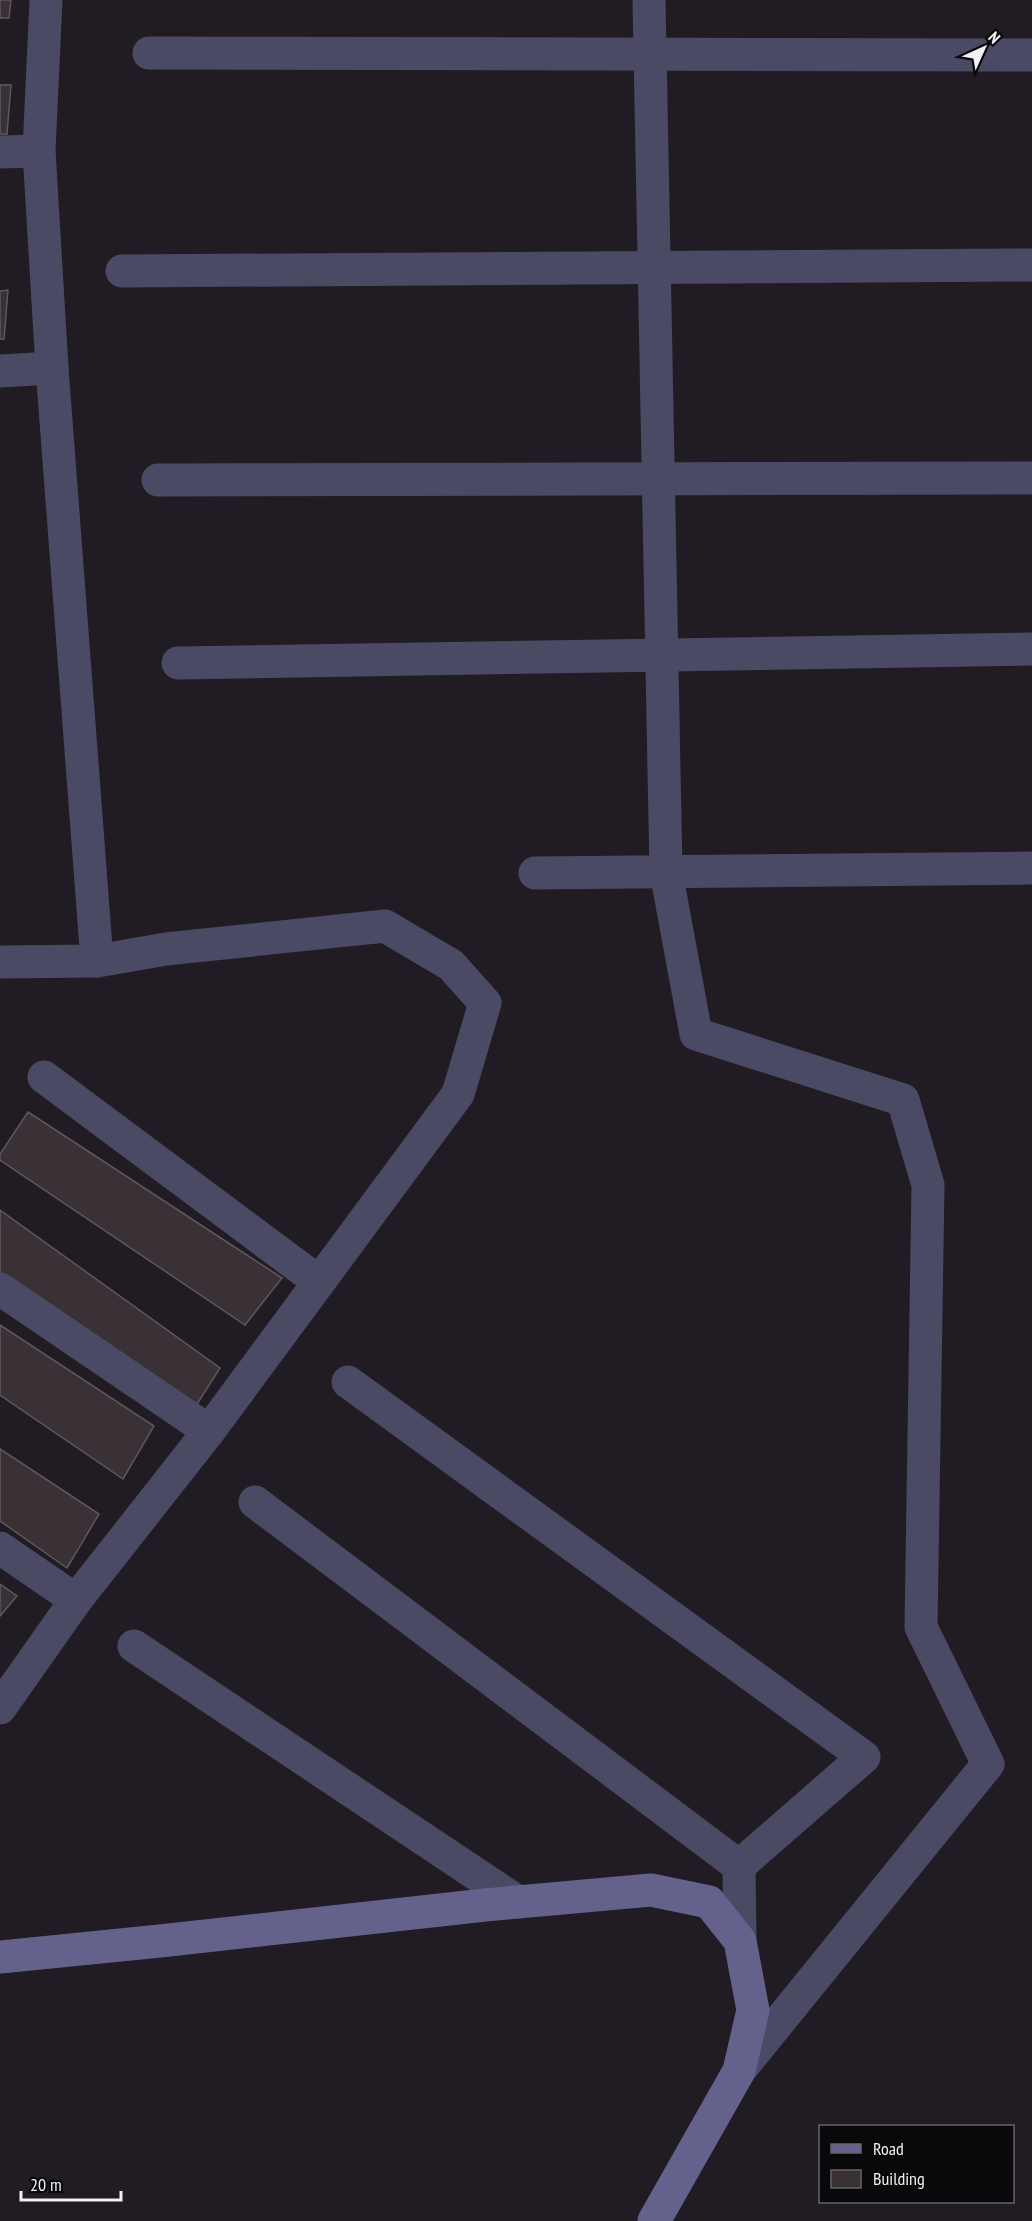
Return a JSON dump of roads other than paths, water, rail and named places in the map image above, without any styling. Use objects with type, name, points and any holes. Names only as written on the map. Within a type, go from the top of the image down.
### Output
[{"type":"street","points":[[46,0],[39,151],[52,368],[97,961]]},
{"type":"street","points":[[649,0],[666,872],[696,1035],[903,1100],[928,1185],[921,1627],[988,1764],[739,2071],[654,2221]]},
{"type":"street","points":[[149,53],[1032,55]]},
{"type":"street","points":[[0,152],[39,151]]},
{"type":"street","points":[[122,271],[1032,265]]},
{"type":"street","points":[[0,371],[52,368]]},
{"type":"street","points":[[158,480],[1032,478]]},
{"type":"street","points":[[177,663],[1032,649]]},
{"type":"street","points":[[535,873],[1032,868]]},
{"type":"street","points":[[0,962],[97,961],[166,949],[385,926],[451,965],[485,1003],[458,1094],[209,1431],[76,1600],[0,1708]]},
{"type":"street","points":[[44,1077],[319,1282]]},
{"type":"street","points":[[0,1288],[209,1431]]},
{"type":"street","points":[[348,1382],[864,1757],[739,1866],[740,1941],[753,2010],[739,2071]]},
{"type":"street","points":[[255,1502],[739,1866]]},
{"type":"street","points":[[0,1548],[76,1600]]},
{"type":"street","points":[[134,1646],[518,1902]]},
{"type":"street","points":[[0,1957],[651,1890],[709,1902],[740,1941]]}]
